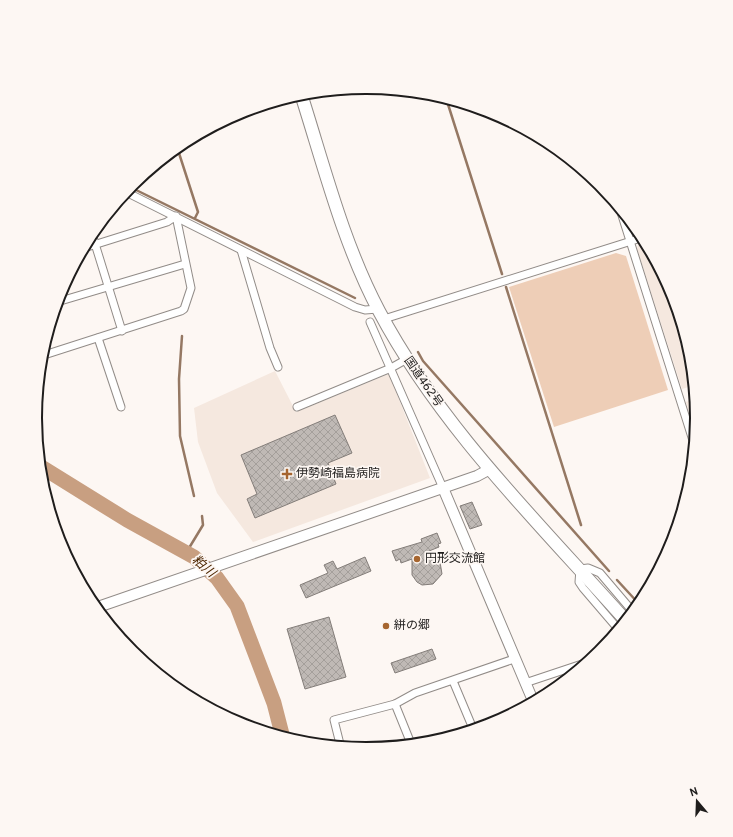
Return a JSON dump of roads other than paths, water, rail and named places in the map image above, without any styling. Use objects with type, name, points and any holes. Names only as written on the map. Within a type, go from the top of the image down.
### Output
[{"type":"highway","name":"国道462号","points":[[303,100],[349,242],[381,314],[407,360],[434,399],[490,469],[623,617]]},
{"type":"street","points":[[132,195],[355,307],[381,314],[637,239]]},
{"type":"street","points":[[122,331],[95,244],[167,222],[176,216]]},
{"type":"street","points":[[49,353],[122,331],[184,309],[191,288],[176,216]]},
{"type":"street","points":[[623,219],[690,432]]},
{"type":"street","points":[[241,250],[270,348],[278,367]]},
{"type":"street","points":[[65,300],[185,264]]},
{"type":"street","points":[[370,322],[443,488],[532,698]]},
{"type":"street","points":[[98,338],[121,407]]},
{"type":"street","points":[[297,408],[407,360]]},
{"type":"street","points":[[102,606],[443,488],[477,476],[490,469]]},
{"type":"street","points":[[615,626],[579,582],[580,569],[593,569],[604,578],[630,608]]},
{"type":"street","points":[[339,741],[334,720],[395,704],[415,693],[514,659]]},
{"type":"street","points":[[525,683],[575,666]]},
{"type":"street","points":[[453,681],[472,726]]},
{"type":"street","points":[[395,704],[410,740]]},
{"type":"waterway","points":[[448,105],[502,274]]},
{"type":"waterway","points":[[179,154],[198,212],[195,218]]},
{"type":"waterway","points":[[136,190],[355,298]]},
{"type":"waterway","points":[[506,287],[581,525]]},
{"type":"waterway","points":[[182,336],[179,379],[180,436],[194,496]]},
{"type":"waterway","points":[[418,352],[423,361],[609,571]]},
{"type":"waterway","name":"粕川","points":[[46,470],[127,520],[194,557],[217,578],[237,606],[274,703],[281,732]]},
{"type":"waterway","points":[[186,553],[203,525],[202,516]]},
{"type":"waterway","points":[[617,580],[635,600]]},
{"type":"place","name":"伊勢崎福島病院","points":[[287,474]]},
{"type":"place","name":"円形交流館","points":[[417,559]]},
{"type":"place","name":"絣の郷","points":[[386,626]]}]
